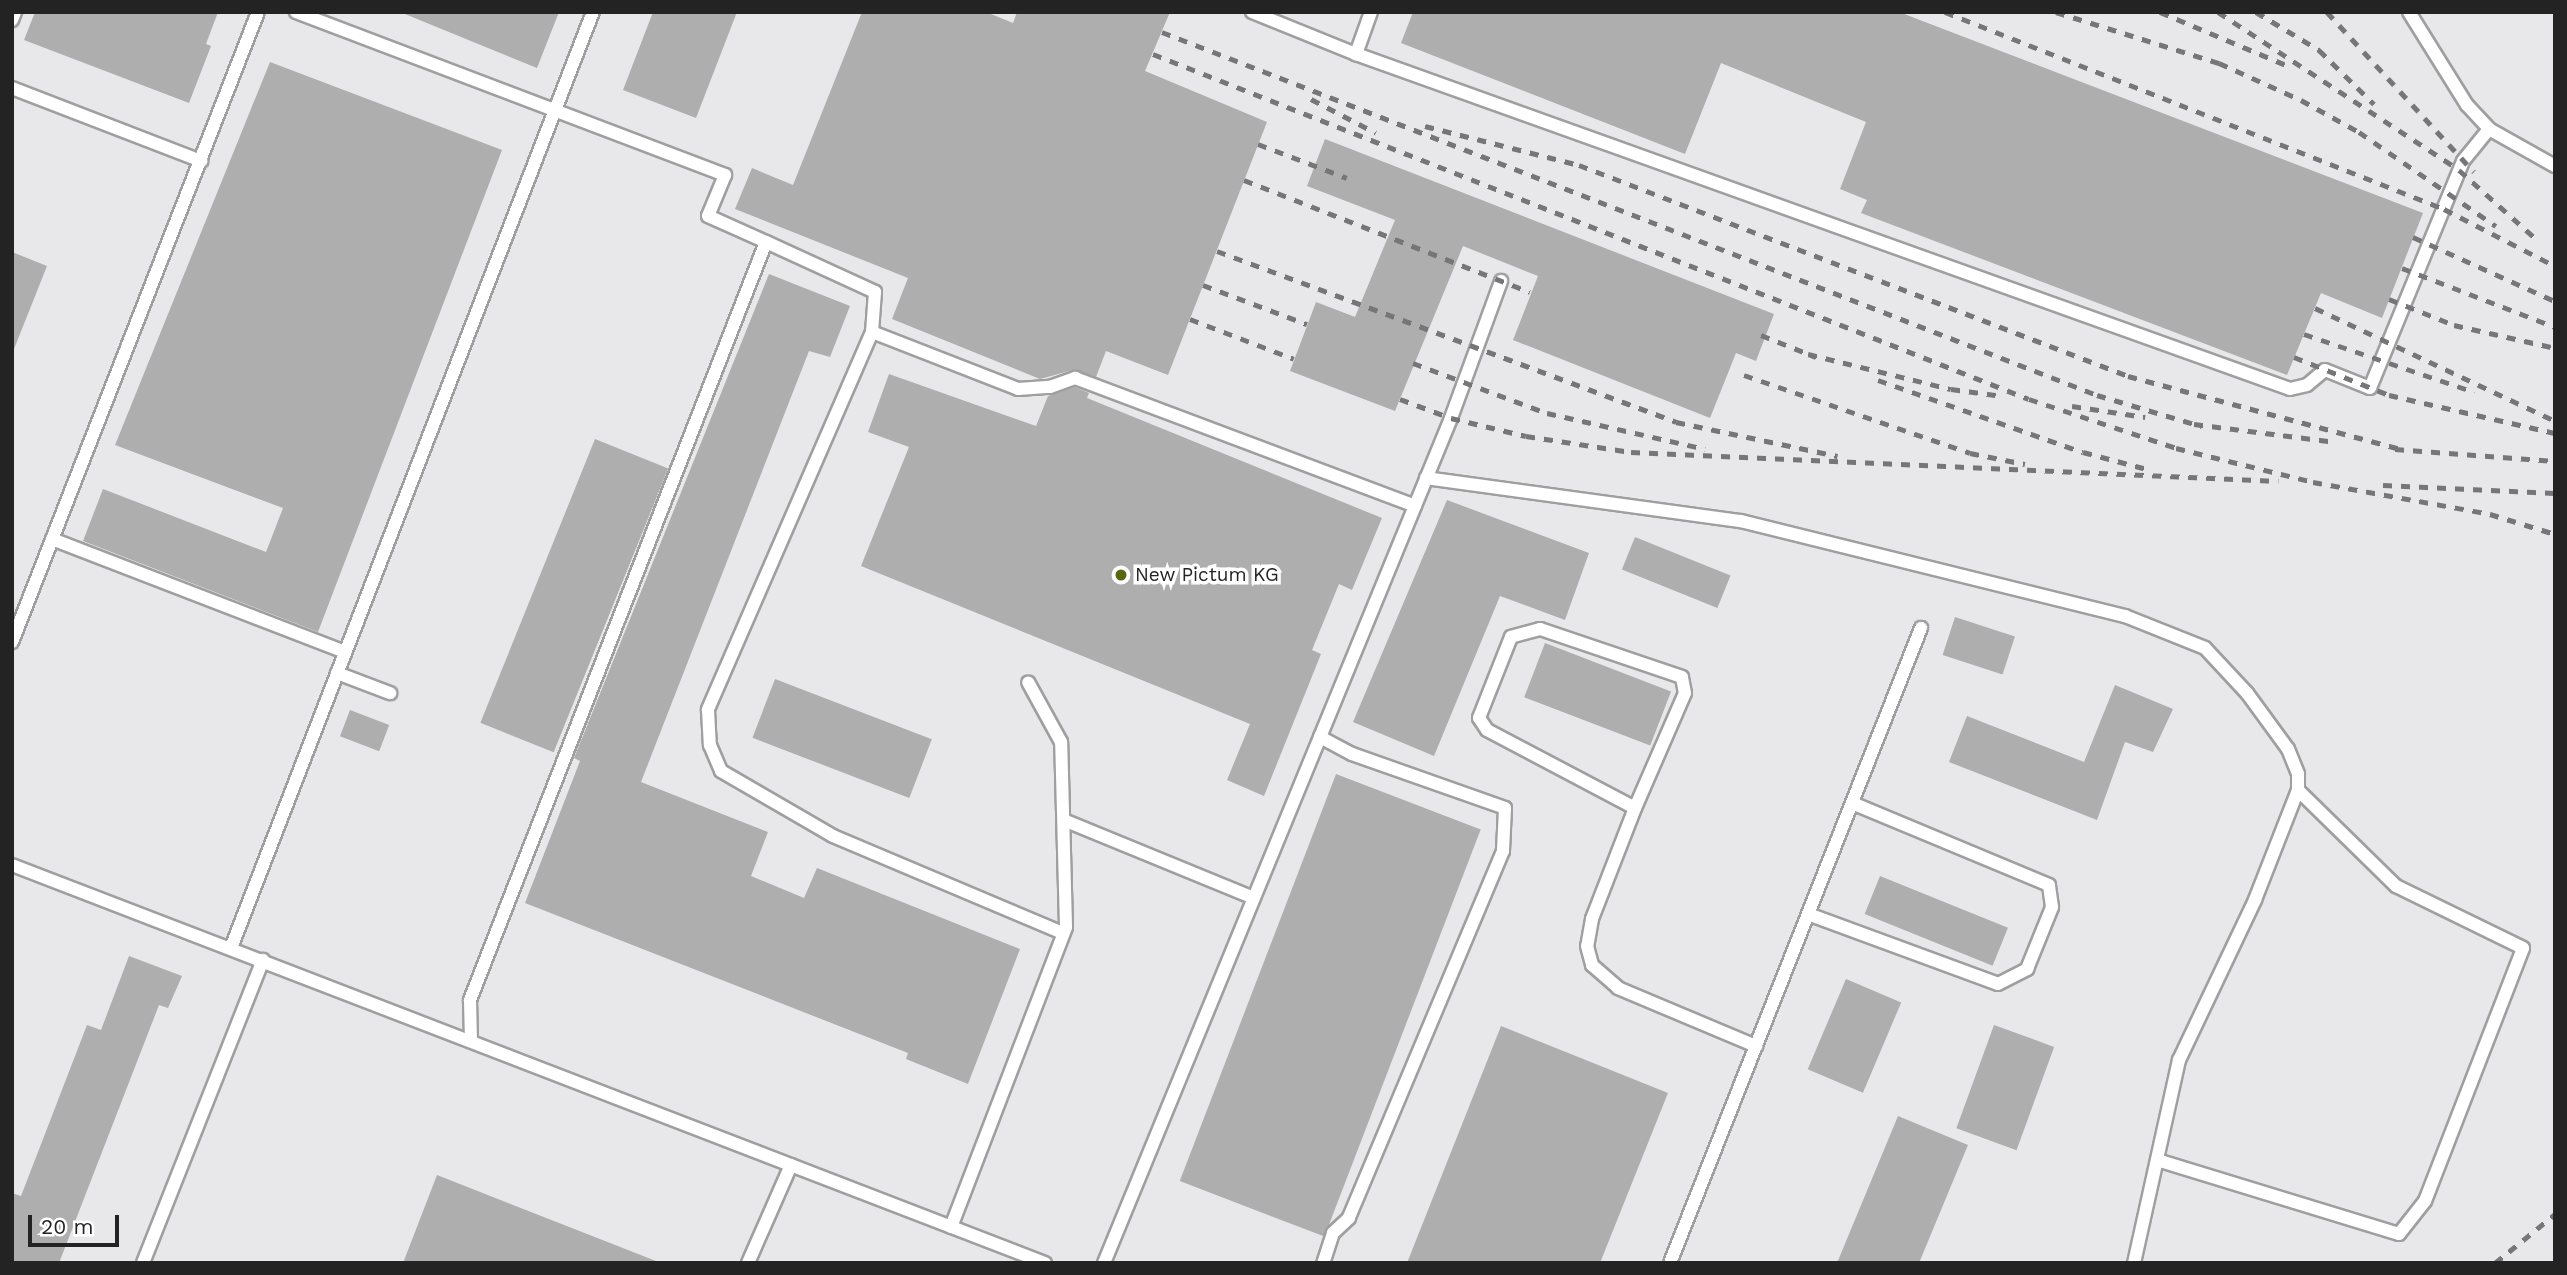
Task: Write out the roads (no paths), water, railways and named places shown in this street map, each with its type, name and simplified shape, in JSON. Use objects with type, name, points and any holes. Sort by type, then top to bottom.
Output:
[{"type":"lane","points":[[12,20],[15,12]]},
{"type":"lane","points":[[12,642],[258,12]]},
{"type":"lane","points":[[296,12],[725,175],[708,216],[875,292],[872,332],[708,710],[710,745],[721,771],[833,836],[1063,933]]},
{"type":"lane","points":[[232,948],[593,12]]},
{"type":"lane","points":[[1252,12],[1356,54],[2290,389],[2307,386],[2325,370],[2370,388],[2463,161],[2489,130]]},
{"type":"lane","points":[[1356,54],[1371,12]]},
{"type":"lane","points":[[2409,12],[2467,105],[2489,130],[2555,166]]},
{"type":"lane","points":[[12,88],[201,161]]},
{"type":"lane","points":[[471,1041],[470,1000],[766,242]]},
{"type":"lane","points":[[1104,1263],[1415,506],[1501,281]]},
{"type":"lane","points":[[872,332],[1018,389],[1050,387],[1076,378],[1415,506]]},
{"type":"lane","points":[[1426,478],[1741,521],[2125,616],[2205,648],[2247,693],[2288,749],[2298,790],[2396,886],[2523,948],[2425,1200],[2399,1234],[2157,1160]]},
{"type":"lane","points":[[52,539],[345,652]]},
{"type":"lane","points":[[1670,1263],[1921,628]]},
{"type":"lane","points":[[1635,808],[1487,730],[1479,718],[1511,637],[1540,629],[1682,677],[1685,694],[1635,808],[1592,919],[1587,946],[1592,964],[1618,988],[1756,1046]]},
{"type":"lane","points":[[337,673],[390,694]]},
{"type":"lane","points":[[951,1227],[1063,933],[1066,821],[1061,741],[1028,682]]},
{"type":"lane","points":[[1320,737],[1352,754],[1505,808],[1503,851],[1349,1218],[1333,1233],[1322,1263]]},
{"type":"lane","points":[[2134,1263],[2179,1060],[2255,900],[2298,790]]},
{"type":"lane","points":[[1808,914],[1998,984],[2027,969],[2047,920],[2052,907],[2049,885],[1852,803]]},
{"type":"lane","points":[[1066,821],[1254,898]]},
{"type":"lane","points":[[12,865],[1045,1263]]},
{"type":"lane","points":[[143,1263],[263,960]]},
{"type":"lane","points":[[748,1263],[791,1165]]},
{"type":"railway","points":[[1945,12],[2444,209],[2555,266]]},
{"type":"railway","points":[[2056,12],[2219,63],[2301,100],[2359,132],[2496,226]]},
{"type":"railway","points":[[2160,12],[2286,65]]},
{"type":"railway","points":[[2218,12],[2459,170],[2534,237]]},
{"type":"railway","points":[[2256,12],[2319,50],[2374,104]]},
{"type":"railway","points":[[2327,12],[2474,172]]},
{"type":"railway","points":[[1162,32],[2097,395],[2201,426]]},
{"type":"railway","points":[[1153,54],[2029,399],[2176,448],[2313,482],[2490,514],[2555,534]]},
{"type":"railway","points":[[1311,99],[1376,133]]},
{"type":"railway","points":[[1425,126],[1579,165],[2128,376],[2404,450]]},
{"type":"railway","points":[[1258,144],[1347,178]]},
{"type":"railway","points":[[1244,180],[1530,292]]},
{"type":"railway","points":[[2413,237],[2555,301]]},
{"type":"railway","points":[[1217,251],[1676,422],[1837,456]]},
{"type":"railway","points":[[2402,268],[2555,327]]},
{"type":"railway","points":[[1203,285],[1307,324]]},
{"type":"railway","points":[[2389,299],[2454,325],[2555,348]]},
{"type":"railway","points":[[2315,308],[2555,421]]},
{"type":"railway","points":[[1190,319],[1294,359]]},
{"type":"railway","points":[[2304,334],[2474,392]]},
{"type":"railway","points":[[1761,335],[1816,357]]},
{"type":"railway","points":[[1808,354],[1951,389],[2003,396]]},
{"type":"railway","points":[[2294,357],[2389,395],[2555,433]]},
{"type":"railway","points":[[1413,363],[1547,413],[1705,449]]},
{"type":"railway","points":[[1744,375],[1970,453],[2025,464]]},
{"type":"railway","points":[[1878,380],[2083,452],[2147,469]]},
{"type":"railway","points":[[1400,399],[1451,418],[1526,436],[1631,452],[2278,481]]},
{"type":"railway","points":[[2072,406],[2145,417]]},
{"type":"railway","points":[[2194,424],[2336,442]]},
{"type":"railway","points":[[2395,449],[2555,461]]},
{"type":"railway","points":[[2383,485],[2555,493]]},
{"type":"railway","points":[[2495,1263],[2555,1214]]},
{"type":"place","name":"New Pictum KG","points":[[1121,575]]}]
